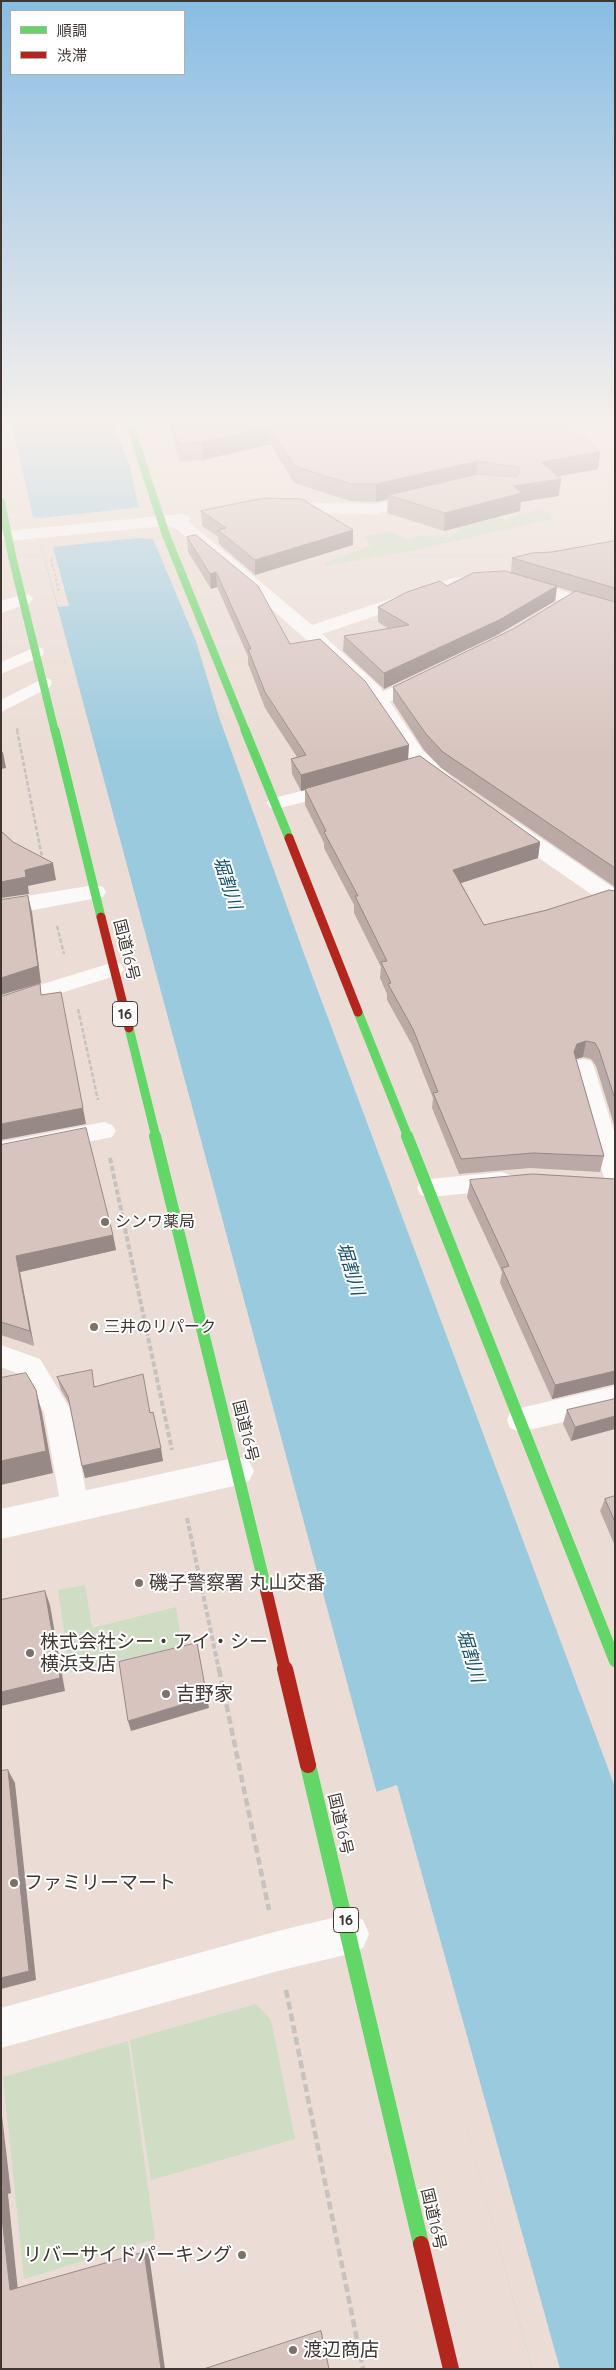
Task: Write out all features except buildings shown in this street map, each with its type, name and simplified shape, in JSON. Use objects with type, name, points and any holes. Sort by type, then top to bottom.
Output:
[{"type":"main road","name":"国道16号","points":[[7,533],[238,1471],[451,2369]]},
{"type":"main road","points":[[162,533],[222,669],[612,1647]]},
{"type":"street","points":[[8,536],[42,533]]},
{"type":"street","points":[[191,533],[309,632],[373,691],[416,755],[415,766],[433,773],[465,796]]},
{"type":"street","points":[[309,632],[408,597],[459,582],[505,579],[615,612]]},
{"type":"street","points":[[1,608],[24,600]]},
{"type":"street","points":[[489,813],[615,900]]},
{"type":"street","points":[[1,908],[95,892]]},
{"type":"street","points":[[1,1524],[238,1471]]},
{"type":"street","points":[[1,2028],[278,1951],[349,1934]]},
{"type":"lane","points":[[554,609],[571,599]]},
{"type":"lane","points":[[1,669],[36,652]]},
{"type":"lane","points":[[379,700],[442,670]]},
{"type":"lane","points":[[6,704],[44,683]]},
{"type":"lane","points":[[276,803],[352,784]]},
{"type":"lane","points":[[1,1005],[71,981],[114,969]]},
{"type":"lane","points":[[583,1066],[608,1181]]},
{"type":"lane","points":[[1,1151],[104,1130]]},
{"type":"lane","points":[[429,1188],[521,1180]]},
{"type":"lane","points":[[1,1356],[31,1367],[57,1409],[75,1507]]},
{"type":"lane","points":[[520,1420],[615,1398]]},
{"type":"path","points":[[50,557],[59,592]]},
{"type":"path","points":[[6,704],[44,864]]},
{"type":"path","points":[[56,920],[89,1054],[173,1454]]},
{"type":"green space","points":[[394,533],[407,540],[419,536],[450,537],[456,533],[492,533],[411,551],[327,566],[324,563],[370,546],[364,536]]},
{"type":"green space","points":[[85,1585],[92,1628],[176,1607],[182,1646],[70,1672],[58,1590]]},
{"type":"green space","points":[[256,2004],[271,2020],[295,2139],[151,2180],[130,2040]]},
{"type":"green space","points":[[128,2041],[155,2239],[24,2279],[3,2077]]},
{"type":"water","name":"堀割川","points":[[37,533],[150,533],[196,641],[219,717],[303,951],[615,1787],[615,2369],[532,2369]]},
{"type":"pier","points":[[37,533],[152,533],[155,539],[137,538],[53,547],[69,606],[58,607]]},
{"type":"pier","points":[[397,1785],[560,2369],[532,2369],[376,1792]]},
{"type":"traffic: fast","points":[[7,533],[101,917]]},
{"type":"traffic: fast","points":[[165,533],[289,838]]},
{"type":"traffic: fast","points":[[358,1012],[615,1661]]},
{"type":"traffic: fast","points":[[129,1028],[266,1590]]},
{"type":"traffic: fast","points":[[308,1765],[421,2244]]},
{"type":"traffic: jam","points":[[289,838],[358,1012]]},
{"type":"traffic: jam","points":[[101,917],[129,1028]]},
{"type":"traffic: jam","points":[[266,1590],[308,1765]]},
{"type":"traffic: jam","points":[[421,2244],[451,2369]]},
{"type":"place","name":"シンワ薬局","points":[[105,1222]]},
{"type":"place","name":"三井のリパーク","points":[[94,1327]]},
{"type":"place","name":"磯子警察署 丸山交番","points":[[139,1583]]},
{"type":"place","name":"株式会社シー・アイ・シー 横浜支店","points":[[30,1653]]},
{"type":"place","name":"吉野家","points":[[166,1694]]},
{"type":"place","name":"ファミリーマート","points":[[14,1883]]},
{"type":"place","name":"リバーサイドパーキング","points":[[242,2255]]},
{"type":"place","name":"渡辺商店","points":[[293,2350]]}]
